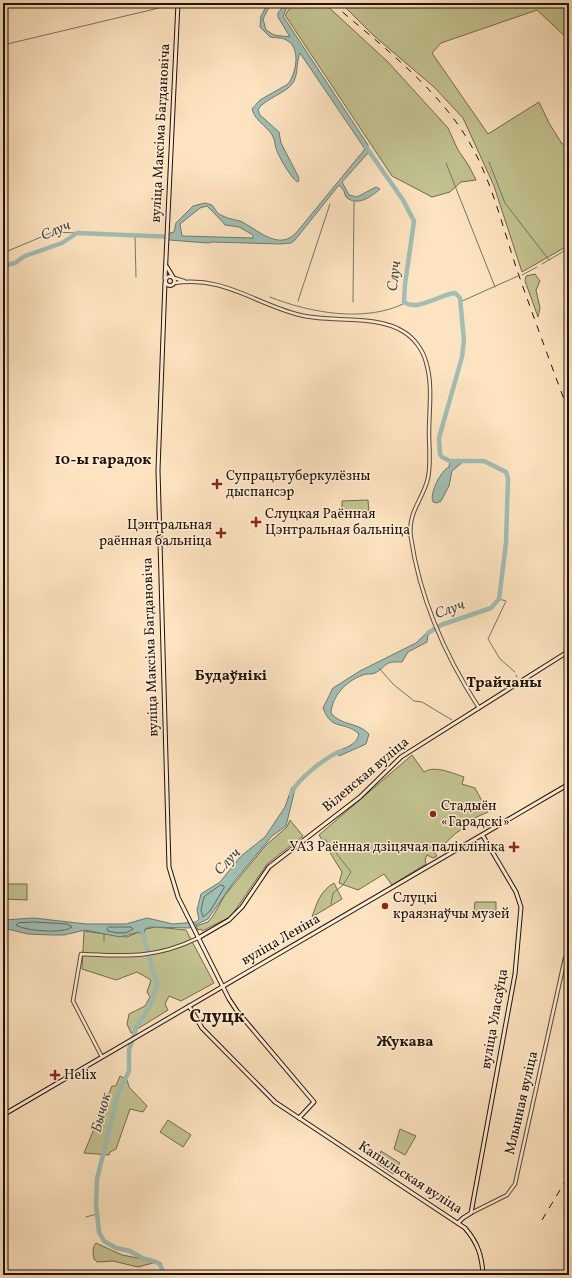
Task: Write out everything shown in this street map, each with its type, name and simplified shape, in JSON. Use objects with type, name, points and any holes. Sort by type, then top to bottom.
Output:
[{"type":"main road","name":"вуліца Максіма Багдановіча","points":[[178,3],[158,470],[169,867],[175,889],[222,986]]},
{"type":"main road","points":[[166,264],[173,278],[172,284],[165,280],[169,276],[173,278]]},
{"type":"main road","name":"вуліца Максіма Багдановіча","points":[[165,296],[172,284]]},
{"type":"main road","name":"Віленская вуліца","points":[[198,938],[229,920],[242,907],[269,867],[360,797],[401,757],[569,651]]},
{"type":"main road","name":"вуліца Леніна","points":[[3,1115],[122,1044],[483,836],[569,784]]},
{"type":"main road","name":"вуліца Уласаўца","points":[[471,1213],[515,974],[521,907],[516,892],[483,836]]},
{"type":"main road","points":[[222,986],[237,1011],[314,1102],[300,1118]]},
{"type":"main road","name":"Капыльская вуліца","points":[[189,1006],[206,1032],[270,1097],[465,1228],[476,1242],[482,1259],[483,1275]]},
{"type":"main road","name":"Млынная вуліца","points":[[458,1223],[471,1213]]},
{"type":"street","points":[[173,278],[184,282]]},
{"type":"street","points":[[172,284],[184,282],[204,283],[232,289],[300,315],[386,324],[402,330],[416,343],[424,356],[428,372],[429,465],[426,486],[413,514],[410,531],[418,572],[431,617],[464,685],[479,708]]},
{"type":"street","points":[[102,1057],[73,1001],[80,954],[126,957],[154,954],[198,938]]},
{"type":"street","name":"Млынная вуліца","points":[[471,1213],[507,1195],[515,1184],[565,958],[569,959]]},
{"type":"green space","points":[[299,3],[324,3],[388,62],[448,128],[458,150],[469,166],[476,180],[461,182],[450,192],[432,197],[392,176],[285,15],[290,8]]},
{"type":"green space","points":[[341,3],[569,3],[569,40],[537,10],[441,43],[432,53],[488,134],[539,102],[549,123],[562,144],[569,144],[569,245],[522,272],[494,186],[463,118],[434,87],[373,35]]},
{"type":"green space","points":[[535,274],[540,281],[536,290],[540,308],[538,317],[525,281],[526,276]]},
{"type":"green space","points":[[368,500],[369,511],[342,512],[342,501]]},
{"type":"green space","points":[[412,755],[424,772],[438,769],[464,777],[462,784],[475,788],[488,812],[470,820],[472,823],[456,833],[441,847],[433,850],[437,856],[433,858],[427,855],[425,860],[426,864],[392,885],[384,874],[358,890],[339,883],[342,872],[319,835]]},
{"type":"green space","points":[[290,820],[303,836],[267,864],[234,912],[228,918],[202,931],[201,929],[198,930],[196,926],[208,922],[225,895],[266,845],[287,827]]},
{"type":"green space","points":[[334,883],[342,899],[312,917],[317,902],[322,894]]},
{"type":"green space","points":[[3,884],[27,884],[27,900],[3,899]]},
{"type":"green space","points":[[475,902],[496,902],[496,912],[474,911]]},
{"type":"green space","points":[[156,927],[186,930],[214,983],[181,1001],[169,996],[165,1004],[168,1010],[131,1033],[127,1024],[129,1014],[145,1006],[150,997],[147,992],[151,980],[137,972],[116,980],[82,969],[84,931],[127,937],[146,929]]},
{"type":"green space","points":[[120,1076],[127,1080],[129,1087],[147,1106],[143,1112],[130,1109],[116,1149],[110,1152],[109,1155],[84,1153],[112,1086],[116,1086]]},
{"type":"green space","points":[[168,1120],[191,1135],[183,1147],[160,1132]]},
{"type":"green space","points":[[400,1129],[416,1136],[405,1155],[394,1149]]},
{"type":"green space","points":[[381,1151],[400,1163],[393,1174],[377,1163]]},
{"type":"green space","points":[[96,1243],[122,1255],[148,1260],[153,1263],[138,1267],[113,1261],[97,1262],[94,1259],[93,1253]]},
{"type":"water","points":[[268,3],[271,3],[263,19],[266,30],[274,35],[290,37],[278,17],[278,13],[286,3],[294,3],[286,9],[283,16],[368,145],[368,153],[342,182],[349,195],[357,197],[376,187],[380,189],[364,200],[355,201],[346,197],[344,191],[339,185],[291,243],[208,243],[169,240],[170,233],[174,232],[176,223],[193,206],[205,203],[212,205],[219,214],[227,218],[240,221],[267,237],[282,240],[289,238],[296,233],[365,149],[300,53],[296,76],[292,84],[263,104],[258,110],[260,115],[279,132],[281,143],[299,178],[298,182],[282,162],[277,152],[272,135],[256,117],[252,109],[260,100],[288,84],[291,80],[296,62],[295,50],[288,41],[270,37],[260,27],[261,16]],"holes":[[[207,206],[225,225],[239,227],[253,235],[253,238],[182,236],[180,224],[200,208]]]},
{"type":"water","points":[[450,461],[464,461],[452,471],[449,486],[441,501],[437,503],[433,502],[432,498],[436,483],[439,477],[449,467]]},
{"type":"water","points":[[431,629],[433,631],[428,635],[427,642],[408,652],[402,662],[392,662],[386,664],[375,673],[364,674],[351,681],[337,695],[331,713],[340,720],[360,727],[369,734],[366,744],[339,756],[335,752],[356,741],[359,734],[348,727],[334,723],[330,720],[323,708],[333,688],[360,671],[416,643]]},
{"type":"water","name":"Случ","points":[[292,787],[295,789],[286,826],[272,836],[261,849],[233,883],[208,919],[189,928],[149,927],[145,929],[144,934],[139,932],[120,937],[85,930],[64,935],[52,935],[28,934],[3,928],[3,920],[34,918],[86,924],[126,924],[147,918],[173,924],[196,922],[199,919],[197,910],[201,894],[220,882],[241,856],[265,837],[285,807]]},
{"type":"waterway","points":[[3,45],[159,8]]},
{"type":"waterway","name":"Случ","points":[[366,147],[403,200],[414,221],[405,284],[404,302],[409,305],[422,304],[455,293],[460,298],[464,340],[462,357],[439,438],[440,454],[442,457],[450,461],[484,461],[506,472],[508,478],[506,543],[499,599],[491,608],[441,625],[428,633]]},
{"type":"waterway","points":[[489,162],[505,203],[549,260]]},
{"type":"waterway","points":[[446,163],[495,287]]},
{"type":"waterway","points":[[353,302],[354,202]]},
{"type":"waterway","points":[[298,301],[330,204]]},
{"type":"waterway","points":[[3,253],[53,232],[77,233]]},
{"type":"waterway","name":"Случ","points":[[3,266],[15,263],[25,256],[62,243],[77,233],[175,237]]},
{"type":"waterway","points":[[135,236],[136,277]]},
{"type":"waterway","points":[[542,264],[569,248]]},
{"type":"waterway","points":[[522,275],[537,267]]},
{"type":"waterway","points":[[460,302],[518,276]]},
{"type":"waterway","points":[[270,297],[302,308],[338,314],[373,313],[390,309],[405,303]]},
{"type":"waterway","points":[[499,599],[506,601],[488,639],[500,659],[515,672]]},
{"type":"waterway","points":[[379,668],[393,684],[414,701],[422,702],[452,720]]},
{"type":"waterway","name":"Случ","points":[[291,794],[294,788],[306,775],[328,758],[341,751]]},
{"type":"waterway","points":[[325,839],[351,872],[343,885],[333,893],[331,904]]},
{"type":"waterway","name":"Бычок","points":[[141,928],[157,984],[150,1006],[137,1026],[129,1050],[129,1071],[118,1094],[97,1179],[96,1204],[99,1232],[104,1241],[116,1248],[130,1251],[142,1258],[160,1264],[164,1275]]},
{"type":"waterway","points":[[104,934],[104,941]]},
{"type":"waterway","points":[[86,1217],[97,1214]]},
{"type":"railway","points":[[332,3],[420,80],[436,97],[463,132],[481,164],[488,181],[535,322],[569,413]]},
{"type":"railway","points":[[542,1220],[569,1175]]},
{"type":"place","name":"Супрацьтуберкулёзны дыспансэр","points":[[217,484]]},
{"type":"place","name":"Слуцкая Раённая Цэнтральная бальніца","points":[[256,522]]},
{"type":"place","name":"Цэнтральная раённая бальніца","points":[[221,533]]},
{"type":"place","name":"Стадыён «Гарадскі»","points":[[433,814]]},
{"type":"place","name":"УАЗ Раённая дзіцячая паліклініка","points":[[514,847]]},
{"type":"place","name":"Слуцкі краязнаўчы музей","points":[[385,906]]},
{"type":"place","name":"Helix","points":[[55,1075]]},
{"type":"district","name":"10-ы гарадок","points":[[103,460]]},
{"type":"district","name":"Будаўнікі","points":[[231,676]]},
{"type":"district","name":"Трайчаны","points":[[504,683]]},
{"type":"district","name":"Слуцк","points":[[217,1017]]},
{"type":"district","name":"Жукава","points":[[405,1042]]}]
